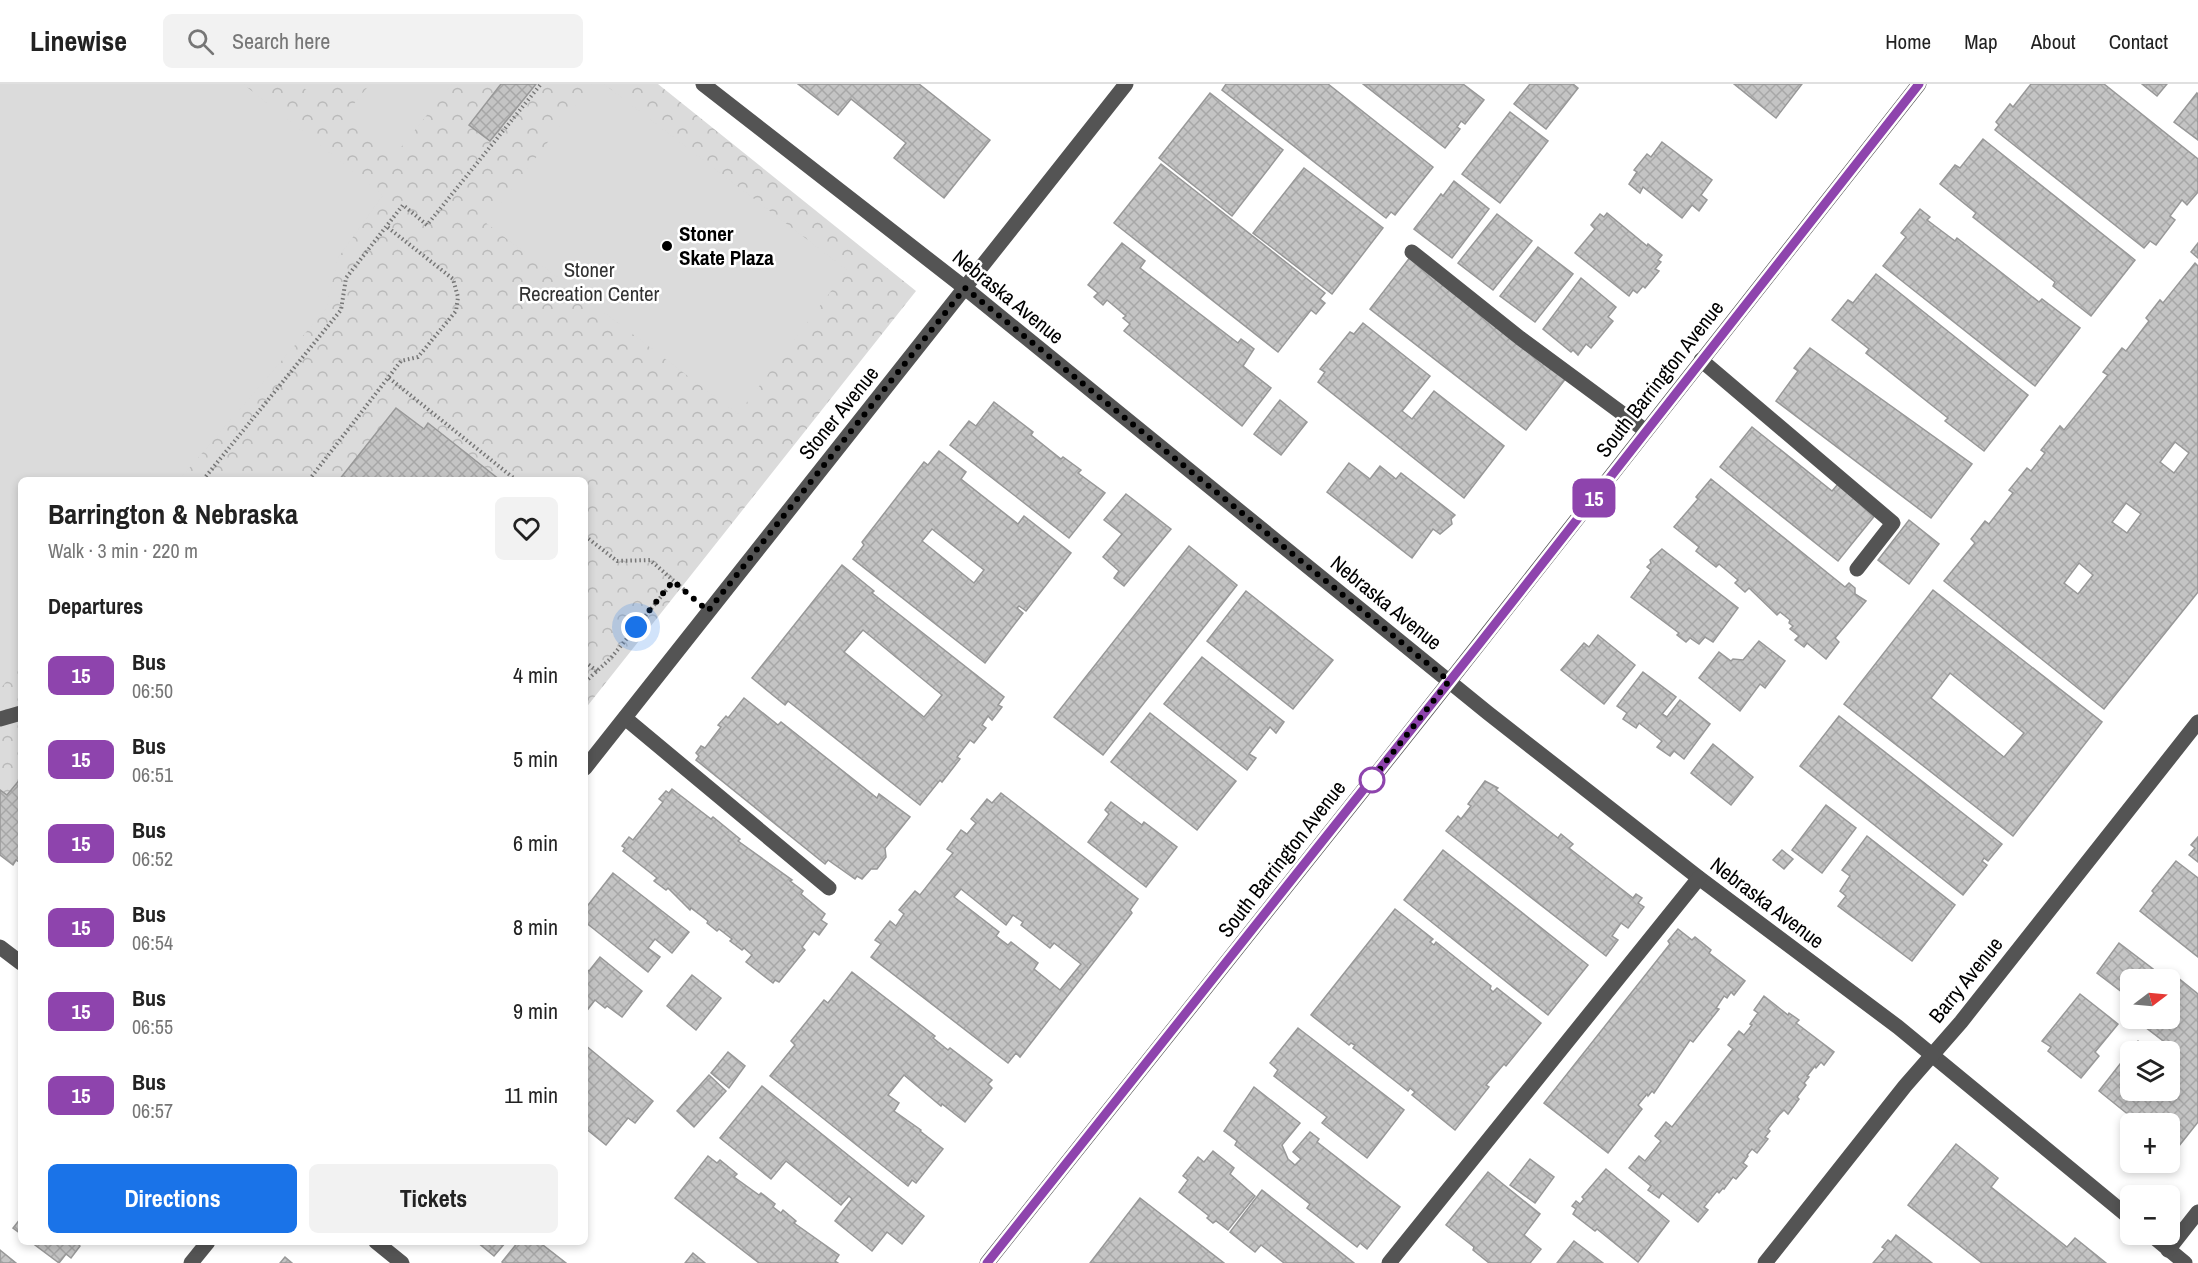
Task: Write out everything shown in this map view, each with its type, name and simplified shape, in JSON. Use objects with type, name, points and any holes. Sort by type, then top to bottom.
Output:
[{"type":"street","name":"Nebraska Avenue","points":[[703,84],[965,288],[1449,681],[1699,878],[1932,1055],[2120,1210]]},
{"type":"street","name":"Stoner Avenue","points":[[588,764],[1126,84]]},
{"type":"street","name":"South Barrington Avenue","points":[[987,1263],[1919,84]]},
{"type":"street","points":[[1412,252],[1520,338],[1646,431]]},
{"type":"street","points":[[1701,360],[1893,523],[1857,569]]},
{"type":"street","points":[[0,719],[18,714]]},
{"type":"street","points":[[624,718],[830,888]]},
{"type":"street","name":"Barry Avenue","points":[[1765,1263],[1905,1086],[1961,1022],[2198,722]]},
{"type":"street","points":[[1389,1263],[1699,878]]},
{"type":"street","points":[[0,947],[18,961]]},
{"type":"street","points":[[2161,1245],[2173,1257],[2198,1212]]},
{"type":"street","points":[[191,1263],[206,1245]]},
{"type":"street","points":[[380,1245],[402,1263]]},
{"type":"path","points":[[205,477],[341,310],[346,278],[403,205],[427,225],[542,84]]},
{"type":"path","points":[[311,477],[401,362],[418,357],[456,311],[459,297],[453,279],[386,226]]},
{"type":"path","points":[[389,378],[512,477]]},
{"type":"path","points":[[588,538],[617,561],[650,560],[708,611]]},
{"type":"path","points":[[588,679],[611,658],[673,581]]},
{"type":"path","points":[[588,664],[597,671]]},
{"type":"green space","name":"Stoner Recreation Center","points":[[0,84],[658,84],[916,291],[588,705],[588,477],[18,477],[18,862],[0,847]]},
{"type":"green space","points":[[0,84],[243,84],[383,195],[338,258],[326,309],[182,477],[18,477],[18,668],[0,689]]},
{"type":"green space","points":[[299,84],[332,84],[319,100]]},
{"type":"green space","points":[[370,84],[452,84],[394,156],[344,116]]},
{"type":"green space","name":"Stoner Skate Plaza","points":[[592,84],[604,84],[847,270],[738,414],[486,223]]},
{"type":"building","points":[[501,84],[536,84],[490,141],[469,125]]},
{"type":"building","points":[[798,84],[919,84],[990,140],[944,198],[894,158],[906,143],[851,99],[838,115]]},
{"type":"building","points":[[1226,84],[1328,84],[1433,167],[1395,215],[1391,212],[1386,218],[1222,90]]},
{"type":"building","points":[[1363,84],[1463,84],[1484,100],[1465,124],[1461,121],[1457,127],[1460,129],[1445,148]]},
{"type":"building","points":[[1530,84],[1573,84],[1578,88],[1546,129],[1514,104]]},
{"type":"building","points":[[1734,84],[1802,84],[1776,118]]},
{"type":"building","points":[[2031,84],[2104,84],[2198,159],[2198,192],[2187,205],[2182,200],[2170,216],[2175,220],[2156,245],[2150,241],[2144,248],[1995,130],[1999,125],[1996,122],[2010,104],[2013,107]]},
{"type":"building","points":[[2142,84],[2167,84],[2157,96]]},
{"type":"building","points":[[1210,93],[1283,150],[1232,216],[1159,158]]},
{"type":"building","points":[[2198,94],[2198,140],[2174,122]]},
{"type":"building","points":[[1510,112],[1548,141],[1500,203],[1462,174]]},
{"type":"building","points":[[1983,139],[2135,260],[2091,316],[2053,286],[2055,282],[1973,217],[1976,213],[1940,184],[1955,165],[1960,168]]},
{"type":"building","points":[[1662,142],[1712,180],[1701,195],[1707,200],[1699,211],[1692,205],[1682,218],[1643,187],[1640,193],[1629,184],[1637,172],[1634,170],[1647,154],[1651,157]]},
{"type":"building","points":[[1161,164],[1325,293],[1320,299],[1325,303],[1316,314],[1311,310],[1278,352],[1114,223]]},
{"type":"building","points":[[1304,168],[1383,228],[1332,294],[1253,233]]},
{"type":"building","points":[[1454,181],[1489,209],[1452,258],[1414,229]]},
{"type":"building","points":[[1920,209],[1930,217],[1927,220],[1955,241],[1957,238],[2039,302],[2042,299],[2080,328],[2035,386],[1883,266],[1906,237],[1901,233]]},
{"type":"building","points":[[1607,213],[1647,246],[1648,244],[1662,255],[1658,260],[1661,262],[1655,269],[1659,271],[1645,288],[1643,286],[1637,293],[1633,290],[1629,296],[1575,253],[1595,229],[1591,225],[1600,214],[1604,217]]},
{"type":"building","points":[[1497,214],[1532,241],[1493,290],[1458,263]]},
{"type":"building","points":[[1122,243],[1145,261],[1140,268],[1238,343],[1241,339],[1254,349],[1243,366],[1271,388],[1242,426],[1124,331],[1130,324],[1123,318],[1126,316],[1107,300],[1103,305],[1094,297],[1098,293],[1088,285]]},
{"type":"building","points":[[2198,243],[2198,258],[2191,252]]},
{"type":"building","points":[[1538,247],[1573,274],[1535,322],[1500,296]]},
{"type":"building","points":[[1411,256],[1567,377],[1526,430],[1370,309]]},
{"type":"building","points":[[2195,263],[2198,266],[2198,592],[2104,709],[1944,581],[1975,543],[1971,539],[1985,521],[1989,524],[2013,493],[2009,490],[2027,468],[2031,471],[2045,453],[2041,450],[2060,426],[2064,430],[2108,375],[2103,372],[2122,348],[2126,351],[2149,321],[2146,318],[2160,300],[2163,303]],"holes":[[[2175,442],[2189,453],[2174,473],[2160,462]],[[2126,503],[2141,514],[2127,533],[2112,522]],[[2079,563],[2093,575],[2078,594],[2064,583]]]},
{"type":"building","points":[[1876,274],[2028,395],[1984,451],[1945,421],[1948,418],[1866,353],[1869,349],[1832,320],[1848,300],[1853,303]]},
{"type":"building","points":[[1581,278],[1616,307],[1608,317],[1613,321],[1591,348],[1586,344],[1578,355],[1543,329]]},
{"type":"building","points":[[1363,323],[1430,376],[1402,411],[1412,419],[1434,391],[1504,446],[1464,498],[1318,382],[1325,372],[1320,369],[1350,332],[1354,334]]},
{"type":"building","points":[[1810,348],[1972,464],[1931,518],[1776,401],[1798,371],[1794,368]]},
{"type":"building","points":[[1280,400],[1307,422],[1281,455],[1254,434]]},
{"type":"building","points":[[994,402],[1033,432],[1031,435],[1061,459],[1063,457],[1081,470],[1078,473],[1105,493],[1069,538],[950,445],[969,421],[976,426]]},
{"type":"building","points":[[396,408],[424,429],[428,423],[496,477],[341,477]]},
{"type":"building","points":[[1752,427],[1832,491],[1838,484],[1876,514],[1838,561],[1720,467]]},
{"type":"building","points":[[939,451],[966,472],[961,479],[1018,524],[1024,516],[1071,553],[1026,611],[1019,606],[1017,608],[1023,613],[985,663],[853,559],[864,545],[862,542],[924,462],[928,465]],"holes":[[[932,529],[984,570],[974,583],[922,541]]]},
{"type":"building","points":[[1349,463],[1370,479],[1380,466],[1396,479],[1401,473],[1455,515],[1451,519],[1452,524],[1440,534],[1433,529],[1412,558],[1327,492]]},
{"type":"building","points":[[1711,479],[1845,587],[1849,583],[1855,588],[1855,594],[1866,601],[1835,638],[1839,642],[1826,659],[1807,643],[1804,647],[1795,640],[1799,636],[1790,629],[1793,626],[1789,623],[1790,620],[1780,612],[1777,615],[1749,588],[1745,592],[1735,583],[1738,580],[1719,564],[1716,567],[1696,551],[1699,547],[1674,527],[1698,499],[1696,497]]},
{"type":"building","points":[[1126,494],[1171,529],[1124,586],[1114,578],[1119,571],[1103,557],[1122,534],[1104,520]]},
{"type":"building","points":[[1909,520],[1939,544],[1909,584],[1878,560]]},
{"type":"building","points":[[1189,546],[1237,585],[1103,755],[1054,717]]},
{"type":"building","points":[[1662,549],[1738,608],[1713,642],[1705,637],[1699,644],[1690,638],[1686,642],[1677,635],[1679,633],[1631,597],[1651,570],[1647,567],[1651,563],[1650,560]]},
{"type":"building","points":[[842,565],[874,591],[872,593],[1004,697],[998,705],[1002,707],[992,720],[988,716],[982,725],[986,728],[974,743],[970,740],[957,757],[960,759],[920,805],[788,701],[785,705],[752,678]],"holes":[[[863,630],[942,695],[924,717],[844,652]]]},
{"type":"building","points":[[1933,590],[2102,722],[2013,836],[1844,704]],"holes":[[[1950,673],[2024,733],[2004,757],[1931,698]]]},
{"type":"building","points":[[1246,591],[1333,660],[1293,709],[1207,641]]},
{"type":"building","points":[[1598,635],[1635,665],[1604,704],[1561,670],[1584,643],[1589,647]]},
{"type":"building","points":[[1759,641],[1785,661],[1765,688],[1760,684],[1740,711],[1699,678],[1719,652],[1731,661],[1733,659],[1743,660]]},
{"type":"building","points":[[1202,657],[1284,722],[1276,733],[1270,727],[1249,754],[1256,758],[1247,770],[1164,704]]},
{"type":"building","points":[[1643,672],[1676,697],[1662,714],[1667,717],[1680,700],[1710,724],[1684,759],[1674,751],[1670,756],[1657,747],[1662,741],[1639,723],[1636,728],[1623,719],[1627,713],[1617,706]]},
{"type":"building","points":[[744,698],[778,725],[781,722],[877,798],[879,794],[910,817],[885,848],[886,857],[877,869],[871,869],[862,879],[857,876],[855,879],[828,860],[825,864],[696,760],[699,756],[696,753],[701,746],[705,748],[721,727],[718,725],[726,716],[728,718]]},
{"type":"building","points":[[1150,713],[1236,781],[1197,830],[1111,762]]},
{"type":"building","points":[[1839,716],[2002,844],[1988,861],[1984,858],[1982,861],[1987,865],[1963,895],[1800,766]]},
{"type":"building","points":[[1713,744],[1753,777],[1731,805],[1691,773]]},
{"type":"building","points":[[1485,781],[1498,788],[1496,790],[1558,838],[1561,834],[1573,844],[1569,848],[1633,898],[1636,894],[1642,898],[1638,903],[1644,907],[1628,928],[1621,923],[1612,936],[1618,940],[1606,956],[1446,831],[1458,816],[1461,819],[1471,806],[1468,804]]},
{"type":"building","points":[[18,782],[18,861],[16,860],[13,865],[0,855],[0,790],[7,795]]},
{"type":"building","points":[[672,789],[711,819],[713,817],[740,839],[738,841],[792,880],[790,881],[803,891],[801,894],[825,914],[821,920],[827,924],[819,935],[814,931],[802,947],[805,950],[779,982],[775,980],[773,983],[746,962],[752,955],[730,941],[732,939],[719,929],[717,931],[691,908],[690,910],[668,888],[666,890],[654,881],[657,878],[623,851],[625,848],[622,846],[629,837],[633,840],[663,802],[659,799],[666,791],[669,793]]},
{"type":"building","points":[[1001,793],[1138,899],[1130,910],[1132,913],[1020,1057],[1016,1053],[1008,1063],[871,957],[881,944],[875,940],[890,921],[896,926],[904,914],[899,910],[915,891],[920,895],[953,853],[947,849],[961,830],[967,834],[976,823],[971,819],[987,799],[992,803]],"holes":[[[961,889],[1006,925],[1013,915],[1023,922],[1021,925],[1050,948],[1054,943],[1081,964],[1060,990],[1034,969],[1038,963],[1011,942],[1008,945],[996,936],[999,932],[954,897]]]},
{"type":"building","points":[[1111,802],[1142,825],[1144,822],[1177,847],[1146,887],[1088,842],[1109,814],[1105,810]]},
{"type":"building","points":[[1826,805],[1856,828],[1822,873],[1792,850]]},
{"type":"building","points":[[1867,836],[1955,905],[1912,961],[1838,906],[1846,896],[1840,891],[1850,876],[1842,870]]},
{"type":"building","points":[[2198,837],[2198,862],[2189,855],[2195,848],[2191,845]]},
{"type":"building","points":[[1443,850],[1588,965],[1548,1015],[1404,900]]},
{"type":"building","points":[[1782,850],[1793,859],[1784,869],[1773,860]]},
{"type":"building","points":[[2176,861],[2198,878],[2198,957],[2140,911],[2154,893],[2152,891]]},
{"type":"building","points":[[613,873],[689,932],[672,953],[655,939],[648,948],[660,957],[648,972],[588,924],[588,905]]},
{"type":"building","points":[[1395,909],[1433,939],[1430,942],[1434,945],[1436,942],[1491,986],[1490,989],[1493,992],[1497,988],[1541,1023],[1506,1066],[1504,1064],[1486,1085],[1489,1087],[1455,1130],[1412,1095],[1415,1092],[1410,1088],[1408,1091],[1353,1048],[1355,1045],[1351,1043],[1349,1045],[1311,1015]]},
{"type":"building","points":[[1678,929],[1692,940],[1695,937],[1711,950],[1709,953],[1745,981],[1734,995],[1731,992],[1727,998],[1724,996],[1716,1008],[1719,1009],[1693,1042],[1690,1040],[1654,1093],[1652,1091],[1648,1096],[1647,1094],[1638,1105],[1642,1109],[1608,1153],[1544,1103],[1670,944],[1668,941]]},
{"type":"building","points":[[2119,943],[2153,969],[2120,969],[2120,991],[2097,973]]},
{"type":"building","points":[[600,957],[642,991],[622,1017],[595,1000],[588,1009],[589,971]]},
{"type":"building","points":[[852,972],[935,1036],[933,1038],[948,1050],[950,1048],[992,1080],[988,1084],[992,1088],[965,1122],[942,1104],[941,1106],[904,1075],[888,1095],[899,1103],[894,1111],[943,1149],[916,1183],[912,1180],[908,1186],[770,1076],[795,1045],[791,1041],[824,1000],[828,1003]]},
{"type":"building","points":[[692,975],[721,998],[696,1030],[667,1006]]},
{"type":"building","points":[[2180,979],[2198,994],[2198,1122],[2180,1145],[2180,1113],[2126,1113],[2099,1091],[2120,1064],[2120,1101],[2180,1101],[2180,1041],[2163,1041],[2148,1029],[2180,1029]]},
{"type":"building","points":[[2080,994],[2118,1024],[2095,1052],[2099,1056],[2081,1078],[2048,1051],[2051,1047],[2042,1041]]},
{"type":"building","points":[[1764,996],[1788,1015],[1789,1013],[1799,1020],[1796,1023],[1834,1052],[1824,1065],[1821,1062],[1807,1076],[1809,1077],[1804,1083],[1806,1085],[1797,1097],[1799,1099],[1788,1114],[1784,1110],[1779,1115],[1768,1129],[1770,1131],[1765,1137],[1768,1139],[1757,1153],[1752,1149],[1743,1163],[1747,1166],[1736,1179],[1733,1177],[1724,1189],[1719,1193],[1717,1191],[1704,1207],[1708,1210],[1698,1222],[1662,1193],[1659,1198],[1648,1190],[1651,1186],[1629,1168],[1639,1156],[1645,1161],[1661,1141],[1655,1136],[1666,1122],[1672,1127],[1733,1049],[1728,1045],[1739,1031],[1744,1035],[1752,1025],[1750,1024],[1758,1013],[1754,1010]]},
{"type":"building","points":[[1298,1028],[1404,1110],[1367,1158],[1322,1123],[1327,1117],[1274,1076],[1278,1070],[1270,1063]]},
{"type":"building","points":[[588,1047],[653,1101],[635,1123],[628,1118],[606,1145],[588,1130]]},
{"type":"building","points":[[728,1052],[745,1066],[729,1088],[711,1073]]},
{"type":"building","points":[[709,1075],[726,1091],[694,1127],[677,1111]]},
{"type":"building","points":[[762,1086],[924,1216],[902,1244],[887,1232],[872,1251],[835,1221],[852,1199],[849,1196],[841,1205],[786,1161],[771,1179],[720,1138]]},
{"type":"building","points":[[1254,1087],[1300,1123],[1282,1145],[1288,1159],[1295,1165],[1301,1159],[1293,1152],[1310,1132],[1319,1139],[1317,1142],[1400,1207],[1367,1249],[1360,1243],[1357,1247],[1307,1208],[1310,1204],[1235,1145],[1237,1141],[1224,1131]]},
{"type":"building","points":[[1956,1144],[1998,1178],[1991,1187],[2067,1247],[2075,1238],[2106,1263],[1982,1263],[1908,1205]]},
{"type":"building","points":[[1213,1151],[1234,1168],[1230,1174],[1255,1196],[1228,1230],[1216,1221],[1213,1223],[1207,1218],[1209,1216],[1179,1192],[1188,1180],[1183,1176],[1198,1157],[1204,1162]]},
{"type":"building","points":[[708,1156],[717,1163],[720,1160],[737,1174],[734,1177],[759,1195],[761,1193],[775,1204],[773,1207],[781,1213],[783,1210],[796,1221],[794,1223],[839,1255],[835,1261],[838,1263],[759,1263],[675,1198]]},
{"type":"building","points":[[1530,1159],[1554,1177],[1535,1203],[1510,1185]]},
{"type":"building","points":[[1606,1169],[1669,1221],[1638,1262],[1597,1229],[1595,1231],[1573,1214],[1576,1209],[1572,1206],[1576,1201],[1580,1204],[1584,1199],[1582,1197]]},
{"type":"building","points":[[1488,1172],[1540,1214],[1524,1235],[1541,1249],[1530,1263],[1489,1263],[1473,1250],[1474,1247],[1446,1225]]},
{"type":"building","points":[[1262,1190],[1354,1263],[1284,1263],[1261,1245],[1255,1252],[1230,1232]]},
{"type":"building","points":[[1140,1198],[1224,1263],[1090,1263]]},
{"type":"building","points":[[18,1222],[18,1232],[13,1228]]},
{"type":"building","points":[[1896,1235],[1932,1263],[1873,1263],[1885,1249],[1882,1247],[1888,1240],[1891,1242]]},
{"type":"building","points":[[1574,1241],[1603,1263],[1557,1263]]},
{"type":"building","points":[[35,1245],[80,1246],[71,1258],[66,1254],[59,1263]]},
{"type":"building","points":[[481,1245],[503,1245],[494,1256]]},
{"type":"building","points":[[516,1245],[543,1245],[566,1263],[503,1263]]},
{"type":"building","points":[[0,1250],[16,1263],[0,1263]]},
{"type":"building","points":[[693,1253],[705,1263],[685,1263]]},
{"type":"building","points":[[285,1257],[292,1263],[280,1263]]},
{"type":"bus line","name":"15","points":[[987,1263],[1480,643],[1919,84]]},
{"type":"place","name":"Stoner Skate Plaza","points":[[667,246]]},
{"type":"route","points":[[636,627],[673,581],[708,611],[965,288],[1449,681],[1369,783],[1372,780]]}]
